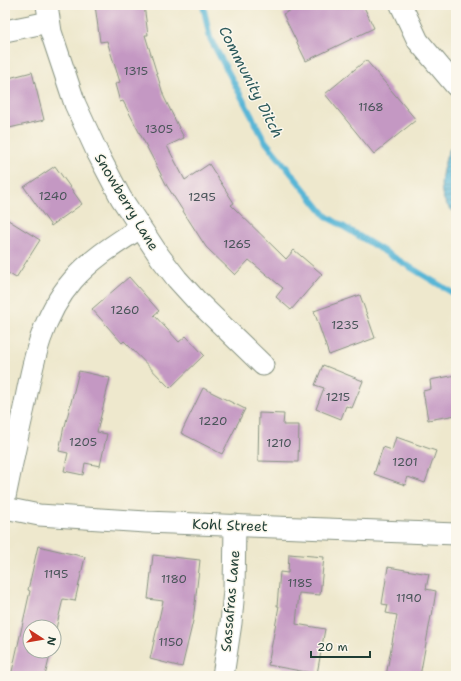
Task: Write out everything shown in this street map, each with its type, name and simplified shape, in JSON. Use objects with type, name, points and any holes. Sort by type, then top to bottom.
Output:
[{"type":"street","points":[[401,5],[418,41],[456,86]]},
{"type":"street","points":[[5,31],[48,14]]},
{"type":"street","name":"Snowberry Lane","points":[[48,14],[51,32],[75,104],[85,128],[121,198],[160,257],[177,279],[192,296],[263,365]]},
{"type":"street","points":[[5,497],[31,374],[41,336],[48,317],[73,280],[88,265],[111,247],[140,228]]},
{"type":"street","name":"Kohl Street","points":[[5,508],[39,515],[146,522],[456,534]]},
{"type":"street","name":"Sassafras Lane","points":[[223,676],[231,623],[234,590],[235,526]]},
{"type":"water","points":[[456,143],[456,213],[450,208],[443,197],[441,183],[443,169],[448,154],[450,149]]},
{"type":"building","points":[[95,5],[144,5],[148,35],[145,35],[164,97],[184,138],[167,146],[185,180],[209,164],[234,203],[231,205],[286,259],[294,250],[322,274],[291,310],[276,297],[283,288],[249,260],[235,275],[206,247],[167,186],[123,101],[120,102],[115,84],[120,82],[107,41],[100,42]]},
{"type":"building","points":[[303,5],[363,5],[374,28],[306,61],[283,14]]},
{"type":"building","points":[[366,60],[416,120],[374,154],[325,94]]},
{"type":"building","points":[[32,72],[44,120],[5,129],[5,79]]},
{"type":"building","points":[[55,166],[82,204],[51,226],[24,187]]},
{"type":"building","points":[[5,218],[40,240],[16,278],[5,271]]},
{"type":"building","points":[[129,277],[159,311],[154,315],[179,342],[186,336],[204,355],[170,388],[124,341],[122,343],[92,309]]},
{"type":"building","points":[[360,295],[375,338],[329,355],[314,311]]},
{"type":"building","points":[[323,365],[363,381],[352,408],[346,406],[341,419],[316,409],[324,388],[315,385]]},
{"type":"building","points":[[79,371],[110,378],[97,432],[107,434],[100,466],[85,463],[83,475],[64,471],[68,453],[59,451],[64,426]]},
{"type":"building","points":[[456,375],[456,415],[428,420],[423,391],[431,389],[430,380]]},
{"type":"building","points":[[203,388],[245,409],[222,454],[181,433]]},
{"type":"building","points":[[259,413],[284,414],[283,425],[299,425],[298,462],[258,461]]},
{"type":"building","points":[[396,437],[436,451],[425,483],[408,477],[405,485],[374,474],[383,447],[392,450]]},
{"type":"building","points":[[38,546],[85,557],[75,601],[63,599],[58,619],[24,619],[30,591],[28,590]]},
{"type":"building","points":[[289,554],[324,557],[320,595],[299,593],[296,624],[325,629],[317,674],[268,665],[279,606],[277,606],[280,572],[288,573]]},
{"type":"building","points":[[153,555],[200,560],[193,621],[182,667],[150,659],[163,601],[148,599]]},
{"type":"building","points":[[388,567],[429,574],[426,589],[436,591],[420,676],[386,676],[397,615],[386,613],[388,605],[382,604]]},
{"type":"building","points":[[22,627],[22,659],[49,659],[45,676],[11,676]]},
{"type":"waterway","name":"Community Ditch","points":[[203,5],[210,38],[265,141],[326,216],[456,295]]}]
